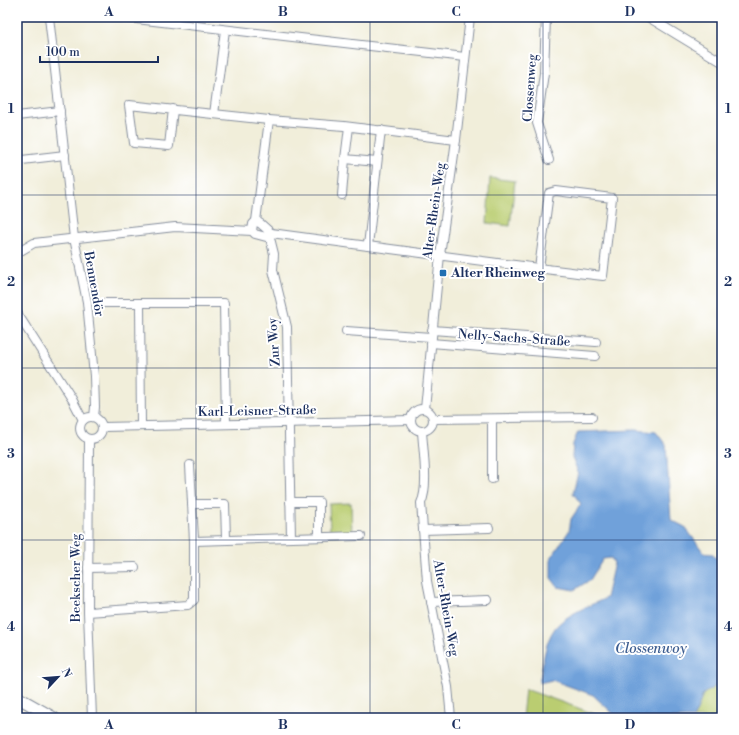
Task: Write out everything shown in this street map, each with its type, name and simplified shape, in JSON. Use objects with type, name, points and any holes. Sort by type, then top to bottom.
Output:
[{"type":"main road","points":[[17,698],[54,718]]},
{"type":"street","name":"Bennendör","points":[[49,17],[74,238],[87,302],[94,376],[94,417]]},
{"type":"street","points":[[119,17],[466,57]]},
{"type":"street","name":"Alter-Rhein-Weg","points":[[425,409],[440,255],[456,140],[470,17]]},
{"type":"street","name":"Clossenweg","points":[[546,17],[544,73],[537,123],[549,160]]},
{"type":"street","points":[[648,17],[722,62]]},
{"type":"street","points":[[214,114],[225,30]]},
{"type":"street","points":[[173,110],[169,146],[134,143],[129,105],[269,120],[349,126],[456,140]]},
{"type":"street","points":[[17,116],[60,111]]},
{"type":"street","points":[[252,231],[253,224],[256,221],[269,120]]},
{"type":"street","points":[[342,195],[349,126]]},
{"type":"street","points":[[368,246],[381,130]]},
{"type":"street","points":[[22,160],[65,155]]},
{"type":"street","points":[[346,159],[378,162]]},
{"type":"street","points":[[17,253],[34,243],[175,227],[252,231],[255,234],[270,236],[368,246],[539,268],[604,276],[612,198],[556,191],[549,193],[539,268]]},
{"type":"street","points":[[256,221],[261,224],[270,236]]},
{"type":"street","name":"Zur Woy","points":[[270,236],[274,254],[273,270],[287,327],[291,538]]},
{"type":"street","points":[[104,303],[224,303],[226,424]]},
{"type":"street","points":[[140,304],[141,426]]},
{"type":"street","points":[[17,313],[72,399],[83,420]]},
{"type":"street","points":[[346,331],[431,337]]},
{"type":"street","name":"Nelly-Sachs-Straße","points":[[431,337],[596,342]]},
{"type":"street","name":"Nelly-Sachs-Straße","points":[[431,337],[595,356]]},
{"type":"street","points":[[425,409],[431,413],[433,419],[431,426],[426,430],[422,431],[413,426],[412,420],[415,412],[425,409]]},
{"type":"street","points":[[88,417],[94,417],[100,420],[103,427],[101,434],[96,438],[89,439],[84,436],[80,425],[83,420],[88,417]]},
{"type":"street","points":[[433,419],[592,417]]},
{"type":"street","points":[[492,419],[492,478]]},
{"type":"street","name":"Karl-Leisner-Straße","points":[[103,427],[412,420]]},
{"type":"street","name":"Alter-Rhein-Weg","points":[[422,431],[425,487],[424,498],[421,503],[427,581],[448,687],[451,718]]},
{"type":"street","name":"Beekscher Weg","points":[[89,439],[88,612],[92,718]]},
{"type":"street","points":[[88,612],[188,606],[194,600],[194,541],[190,465]]},
{"type":"street","points":[[290,502],[319,502],[319,537]]},
{"type":"street","points":[[192,504],[224,504],[226,539]]},
{"type":"street","points":[[423,530],[489,528]]},
{"type":"street","points":[[194,541],[361,536]]},
{"type":"street","points":[[88,568],[135,567]]},
{"type":"street","points":[[431,602],[488,600]]},
{"type":"green space","points":[[490,178],[515,181],[510,226],[487,223]]},
{"type":"green space","points":[[351,503],[352,535],[330,535],[329,504]]},
{"type":"green space","points":[[722,682],[722,718],[693,718],[703,694]]},
{"type":"green space","points":[[525,689],[606,718],[522,718]]},
{"type":"water","name":"Clossenwoy","points":[[635,430],[656,432],[666,445],[671,520],[685,527],[704,553],[713,554],[722,567],[722,682],[703,694],[693,718],[618,718],[593,695],[552,680],[539,683],[544,654],[551,634],[559,623],[565,619],[606,598],[614,563],[611,558],[603,559],[590,580],[574,590],[558,587],[551,578],[551,558],[569,531],[571,519],[581,504],[573,493],[578,472],[572,457],[573,444],[578,432]]},
{"type":"place","name":"Alter Rheinweg","points":[[443,273]]}]
